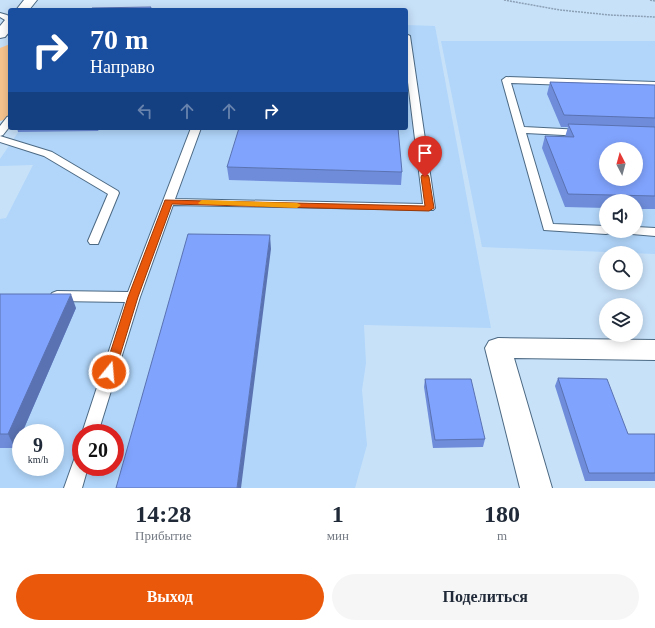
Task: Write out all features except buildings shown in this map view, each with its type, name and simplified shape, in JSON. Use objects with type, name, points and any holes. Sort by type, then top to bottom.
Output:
[{"type":"street","points":[[24,8],[31,0]]},
{"type":"street","points":[[0,34],[8,24]]},
{"type":"street","points":[[536,488],[498,348],[655,350]]},
{"type":"lane","points":[[168,202],[429,208],[408,51]]},
{"type":"lane","points":[[599,230],[548,227],[506,80],[655,85]]},
{"type":"lane","points":[[0,133],[8,121]]},
{"type":"lane","points":[[93,424],[133,297],[195,130]]},
{"type":"lane","points":[[520,130],[592,133]]},
{"type":"lane","points":[[0,139],[48,154],[114,193],[94,241]]},
{"type":"lane","points":[[643,231],[655,232]]},
{"type":"lane","points":[[47,296],[133,297]]},
{"type":"lane","points":[[73,488],[77,476]]},
{"type":"path","points":[[504,0],[560,10],[610,15],[655,17]]},
{"type":"path","points":[[650,0],[655,1]]},
{"type":"shaded area","points":[[408,25],[435,26],[491,328],[364,325],[366,363],[362,390],[367,445],[355,488],[0,488],[0,219],[6,218],[33,165],[0,166],[0,159],[20,130],[408,130]]},
{"type":"shaded area","points":[[441,41],[655,41],[655,254],[643,254],[643,246],[599,246],[599,252],[482,247]]},
{"type":"shaded area","points":[[8,45],[8,118],[0,121],[0,48]]},
{"type":"slow traffic","points":[[202,203],[297,205]]},
{"type":"route","points":[[109,372],[133,297],[168,202],[429,208],[425,177]]}]
